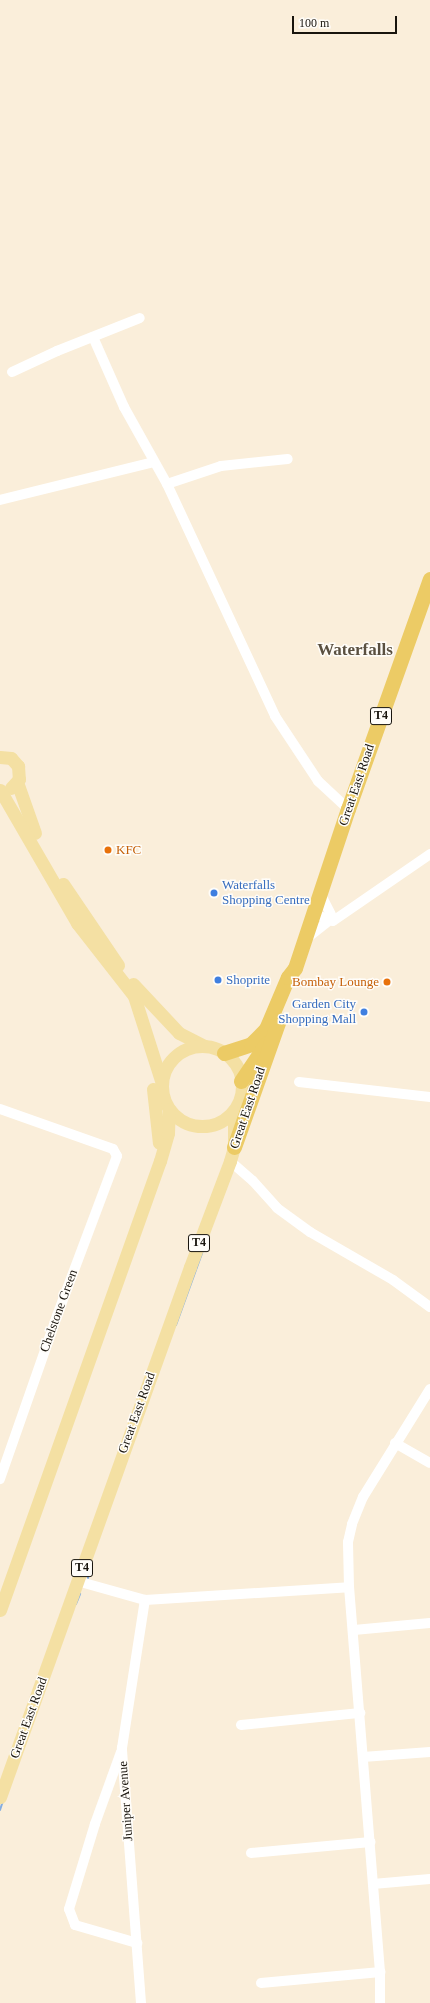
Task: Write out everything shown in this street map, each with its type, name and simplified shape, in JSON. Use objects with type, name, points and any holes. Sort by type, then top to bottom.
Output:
[{"type":"highway","name":"Great East Road","points":[[232,1154],[294,978],[295,968],[321,895],[348,809],[430,579]]},
{"type":"highway","name":"Great East Road","points":[[224,1053],[251,1044],[266,1029],[288,977],[295,968]]},
{"type":"highway","name":"Great East Road","points":[[241,1081],[275,1030]]},
{"type":"main road","points":[[3,755],[20,770],[17,782],[12,788],[0,790],[77,923],[134,996],[144,1022],[151,1056],[162,1084],[164,1102],[180,1119],[194,1125],[209,1126],[223,1121],[234,1112],[242,1092],[241,1081],[236,1065],[224,1053],[204,1046],[179,1034],[137,989],[69,894],[30,824],[17,782]]},
{"type":"main road","points":[[162,1084],[164,1072],[176,1056],[192,1047],[204,1046]]},
{"type":"main road","points":[[151,1056],[150,1070],[159,1123],[160,1161]]},
{"type":"main road","points":[[0,1610],[160,1161],[168,1133],[169,1109]]},
{"type":"main road","name":"T4","points":[[232,1154],[234,1112]]},
{"type":"main road","name":"Great East Road","points":[[0,1796],[232,1154]]},
{"type":"street","points":[[12,372],[140,318]]},
{"type":"street","points":[[93,337],[124,407],[153,462],[167,484],[275,716],[318,781],[348,809]]},
{"type":"street","points":[[167,484],[222,466],[288,459]]},
{"type":"street","points":[[0,500],[153,462]]},
{"type":"street","points":[[306,939],[318,927],[430,854]]},
{"type":"street","points":[[321,895],[333,918]]},
{"type":"street","points":[[315,912],[333,918]]},
{"type":"street","points":[[299,1082],[430,1097]]},
{"type":"street","name":"Chelstone Green","points":[[0,1109],[109,1148],[116,1153],[115,1164],[57,1316],[0,1479]]},
{"type":"street","points":[[232,1154],[277,1208],[310,1232],[393,1280],[430,1308]]},
{"type":"street","points":[[380,2003],[380,1972],[354,1630],[349,1587],[348,1549],[352,1524],[363,1497],[395,1443],[430,1389]]},
{"type":"street","points":[[395,1443],[430,1463]]},
{"type":"street","points":[[77,1581],[145,1600],[349,1587]]},
{"type":"street","name":"Juniper Avenue","points":[[141,2003],[122,1748],[145,1600]]},
{"type":"street","points":[[354,1630],[430,1624]]},
{"type":"street","points":[[241,1725],[360,1713]]},
{"type":"street","points":[[122,1748],[90,1838],[69,1908],[75,1925],[137,1943]]},
{"type":"street","points":[[363,1758],[430,1752]]},
{"type":"street","points":[[251,1853],[370,1842]]},
{"type":"street","points":[[373,1884],[430,1879]]},
{"type":"street","points":[[261,1983],[380,1972]]},
{"type":"waterway","points":[[176,1325],[202,1253]]},
{"type":"waterway","points":[[88,1568],[88,1578]]},
{"type":"waterway","points":[[76,1604],[80,1594]]},
{"type":"waterway","points":[[0,1810],[3,1801]]},
{"type":"place","name":"KFC","points":[[108,850]]},
{"type":"place","name":"Waterfalls Shopping Centre","points":[[214,893]]},
{"type":"place","name":"Shoprite","points":[[218,980]]},
{"type":"place","name":"Bombay Lounge","points":[[387,982]]},
{"type":"place","name":"Garden City Shopping Mall","points":[[364,1012]]},
{"type":"district","name":"Waterfalls","points":[[355,650]]}]
